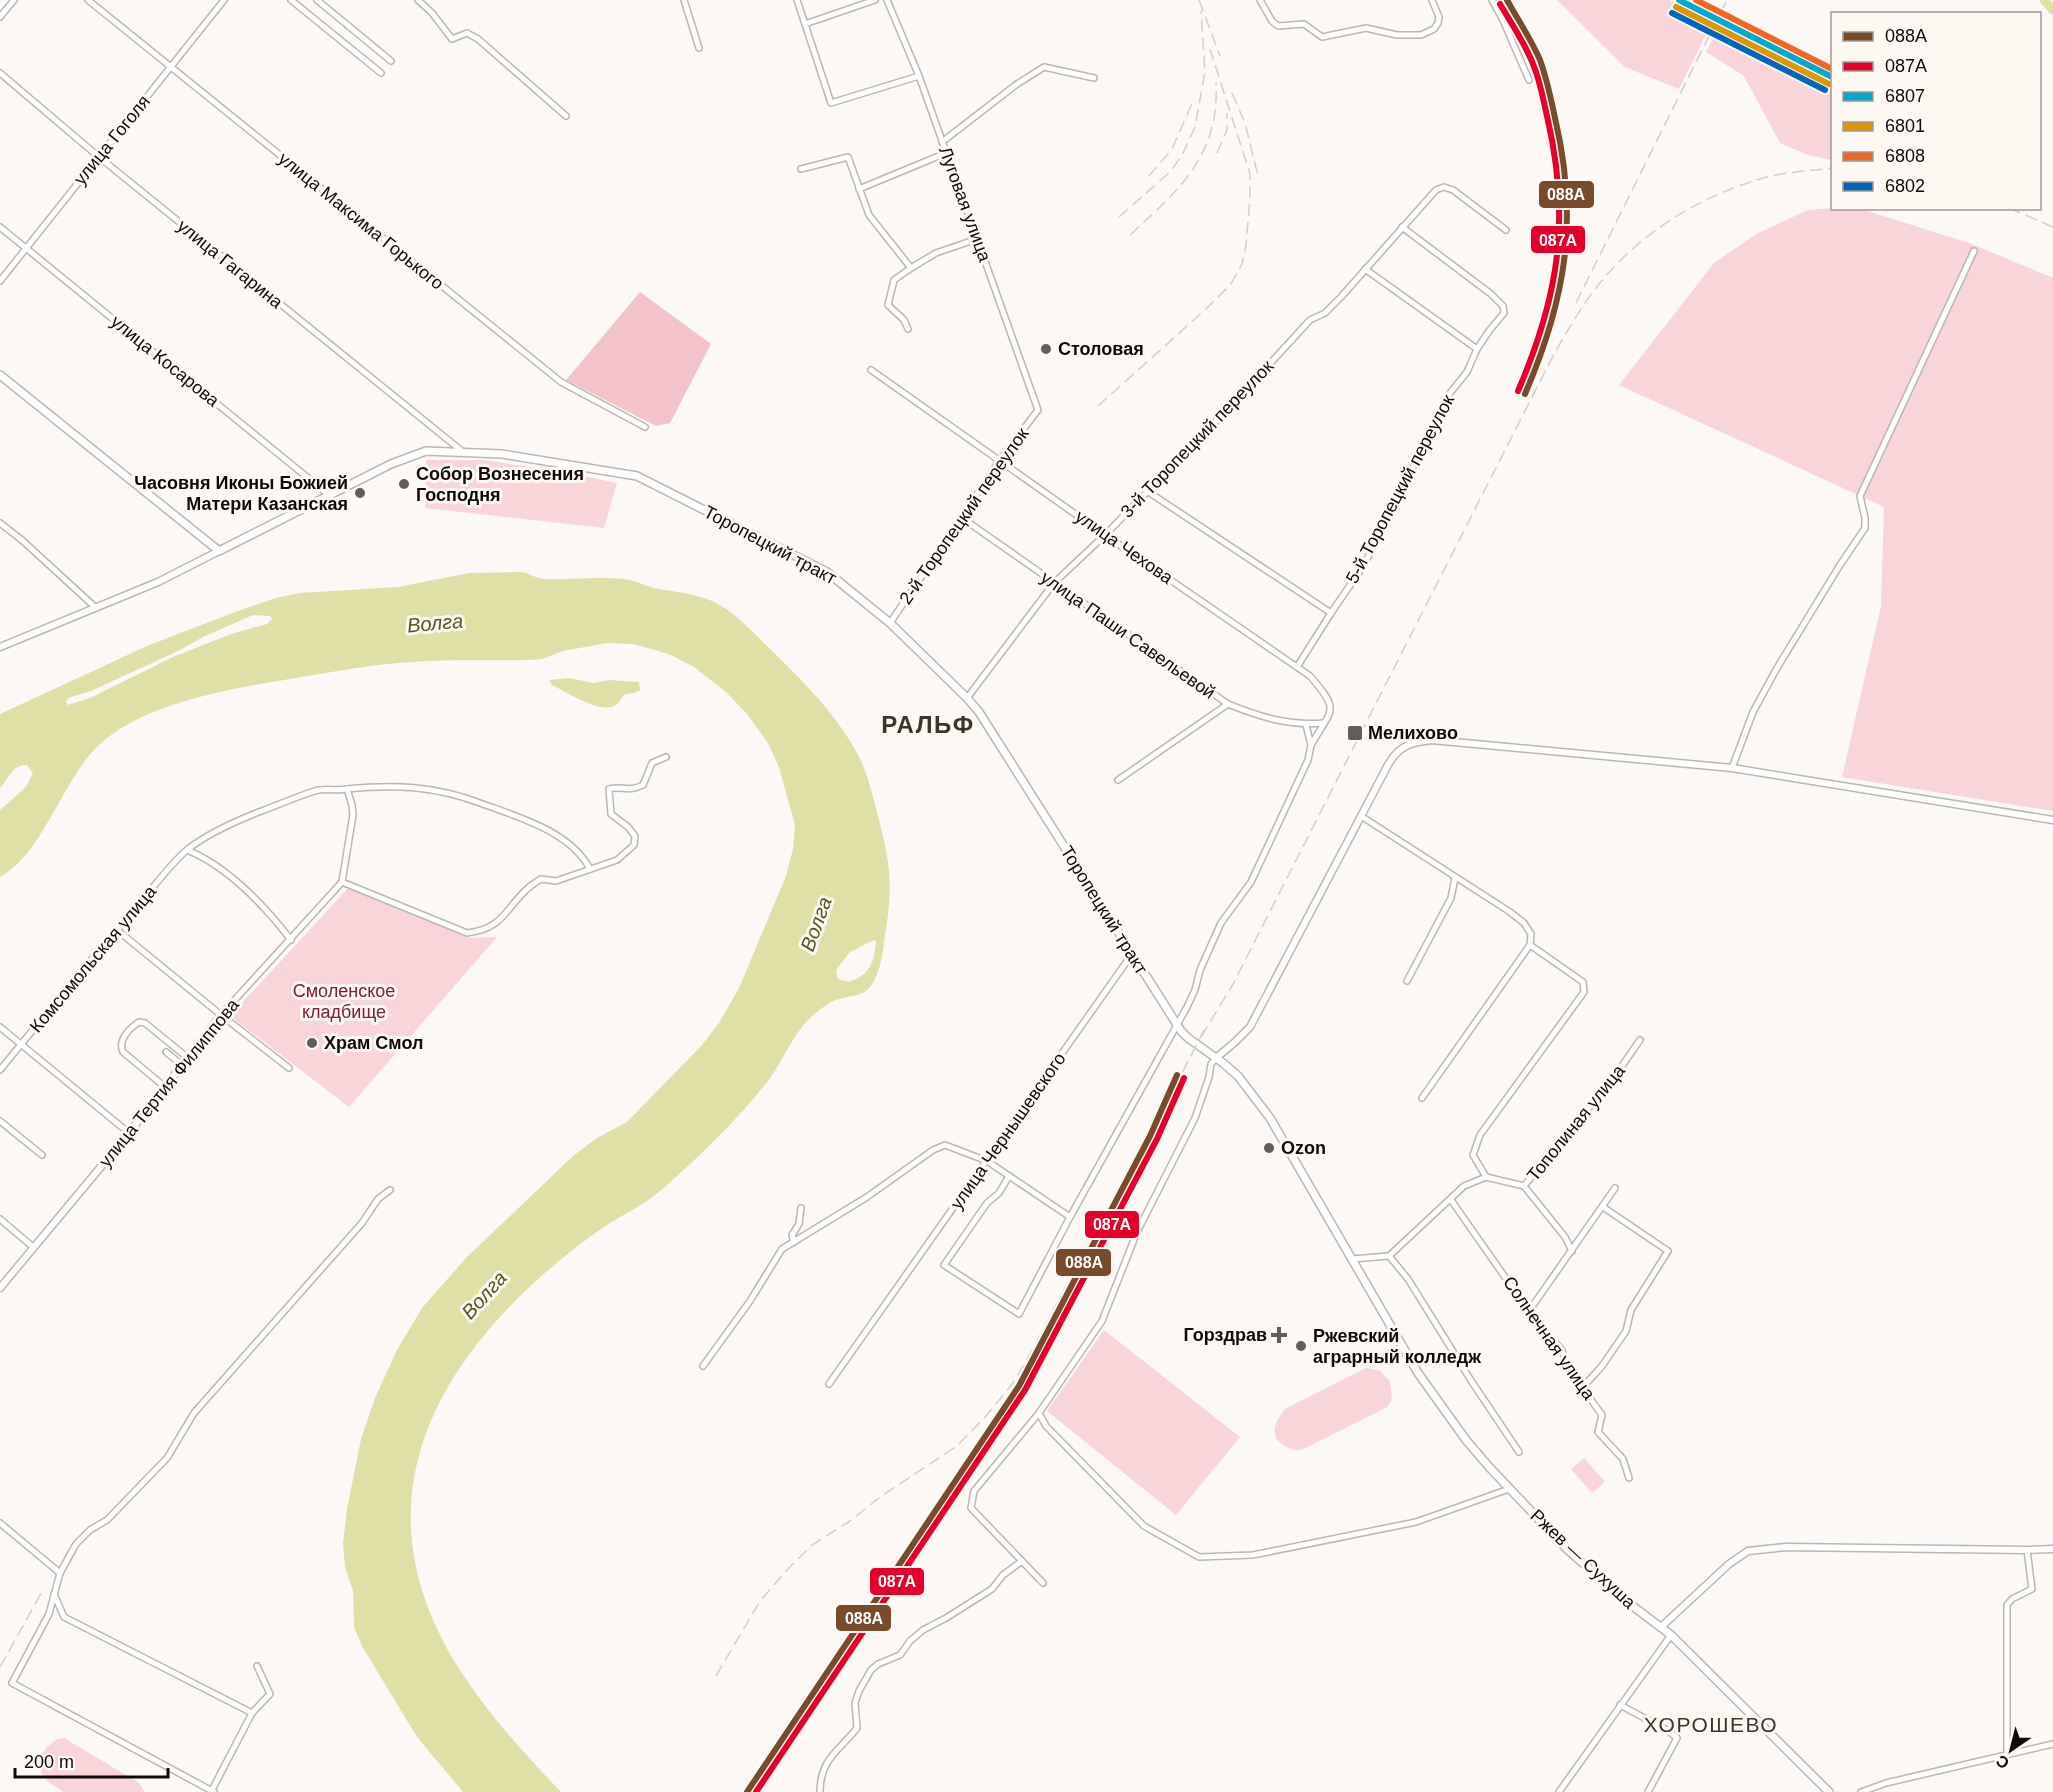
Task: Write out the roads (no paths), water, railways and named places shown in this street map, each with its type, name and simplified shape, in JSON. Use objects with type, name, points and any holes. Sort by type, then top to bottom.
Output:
[{"type":"main road","points":[[0,375],[219,551]]},
{"type":"main road","name":"Торопецкий тракт","points":[[219,551],[391,464],[426,451],[463,452],[502,454],[637,476],[827,572],[890,623],[979,712],[1177,1025],[1193,1042],[1216,1058]]},
{"type":"main road","points":[[1216,1058],[1238,1076],[1270,1118],[1352,1259]]},
{"type":"main road","name":"Ржев — Сухуша","points":[[1352,1259],[1418,1373],[1466,1440],[1509,1489],[1594,1574],[1671,1635],[1828,1792]]},
{"type":"street","points":[[0,17],[14,0]]},
{"type":"street","name":"улица Максима Горького","points":[[88,0],[561,382],[645,427]]},
{"type":"street","name":"улица Гоголя","points":[[0,280],[224,0]]},
{"type":"street","points":[[291,0],[381,73]]},
{"type":"street","points":[[317,0],[391,61]]},
{"type":"street","points":[[418,0],[432,13],[452,39],[467,33],[478,39],[566,116]]},
{"type":"street","points":[[684,0],[699,48]]},
{"type":"street","points":[[797,0],[831,102],[919,76]]},
{"type":"street","points":[[805,24],[875,0]]},
{"type":"street","name":"Луговая улица","points":[[887,0],[919,76],[1038,410]]},
{"type":"street","points":[[1260,0],[1272,21],[1278,26],[1304,24],[1322,37],[1366,28],[1397,35],[1421,35],[1434,29],[1438,23],[1439,17],[1432,0]]},
{"type":"street","points":[[1492,0],[1529,80]]},
{"type":"street","points":[[942,142],[1017,84],[1044,67],[1094,78]]},
{"type":"street","name":"улица Гагарина","points":[[0,73],[99,157],[463,452]]},
{"type":"street","points":[[859,189],[946,153]]},
{"type":"street","points":[[801,169],[848,157],[869,215],[911,268]]},
{"type":"street","name":"3-й Торопецкий переулок","points":[[967,698],[1054,583],[1105,535],[1232,405],[1310,320],[1325,313],[1436,190],[1444,187],[1453,190],[1506,230]]},
{"type":"street","name":"улица Косарова","points":[[0,227],[329,495]]},
{"type":"street","name":"5-й Торопецкий переулок","points":[[1297,667],[1364,565],[1444,410],[1446,398],[1467,372],[1477,349],[1504,313],[1503,306],[1491,294],[1402,227]]},
{"type":"street","points":[[908,329],[904,320],[888,305],[894,280],[936,253],[977,239]]},
{"type":"street","points":[[1732,768],[1753,712],[1777,668],[1865,528],[1860,496],[1974,251]]},
{"type":"street","points":[[1365,269],[1477,349]]},
{"type":"street","name":"улица Чехова","points":[[871,370],[1310,676],[1329,700],[1331,713],[1311,745]]},
{"type":"street","name":"2-й Торопецкий переулок","points":[[890,623],[1000,460],[1038,410]]},
{"type":"street","points":[[1148,491],[1331,613]]},
{"type":"street","name":"улица Паши Савельевой","points":[[962,518],[1228,704],[1283,723],[1323,723]]},
{"type":"street","points":[[0,523],[96,608]]},
{"type":"street","points":[[0,647],[158,582],[219,551]]},
{"type":"street","points":[[1118,780],[1228,704]]},
{"type":"street","points":[[1009,1176],[999,1193],[987,1203],[944,1265],[1019,1314],[1177,1025],[1195,990],[1200,970],[1221,923],[1251,882],[1308,760],[1311,745],[1306,724]]},
{"type":"street","points":[[1043,1583],[971,1508],[974,1491],[1039,1413],[1102,1321],[1137,1232],[1195,1118],[1211,1064],[1250,1027],[1397,751],[1409,743],[1432,740],[1732,768],[2053,820]]},
{"type":"street","points":[[347,789],[353,815],[342,882],[467,933],[482,932],[494,925],[526,890],[541,879],[556,881],[617,860],[634,845],[635,836],[628,827],[611,814],[609,789],[616,787],[631,790],[643,785],[652,763],[666,757]]},
{"type":"street","name":"Комсомольская улица","points":[[0,1070],[187,850],[212,834],[252,815],[318,790],[403,787],[433,789],[458,795],[541,826],[576,851],[586,860],[591,869]]},
{"type":"street","points":[[1361,816],[1510,912],[1524,923],[1532,934],[1530,945],[1422,1098]]},
{"type":"street","points":[[187,850],[203,857],[240,885],[271,913],[291,940]]},
{"type":"street","points":[[1407,981],[1451,898],[1455,878]]},
{"type":"street","name":"улица Тертия Филиппова","points":[[0,1288],[129,1133],[221,1015],[342,882]]},
{"type":"street","points":[[117,930],[289,1068]]},
{"type":"street","points":[[1352,1259],[1389,1256],[1464,1186],[1486,1177],[1473,1155],[1480,1135],[1584,992],[1583,982],[1530,945]]},
{"type":"street","name":"улица Чернышевского","points":[[828,1384],[884,1308],[1132,954]]},
{"type":"street","points":[[165,1087],[123,1052],[122,1040],[140,1022],[145,1023],[188,1058]]},
{"type":"street","points":[[0,1027],[129,1133]]},
{"type":"street","name":"Тополиная улица","points":[[1486,1177],[1524,1186],[1615,1076],[1640,1040]]},
{"type":"street","points":[[166,1052],[182,1065]]},
{"type":"street","points":[[0,1120],[42,1155]]},
{"type":"street","points":[[703,1365],[750,1301],[782,1249],[867,1197],[933,1150],[945,1145],[987,1161],[1070,1217]]},
{"type":"street","points":[[1524,1186],[1565,1237],[1572,1251]]},
{"type":"street","points":[[1529,1311],[1615,1188]]},
{"type":"street","points":[[257,1665],[270,1694],[252,1713],[213,1791],[12,1683],[49,1614],[60,1574],[76,1544],[90,1530],[107,1520],[167,1458],[194,1413],[362,1223],[378,1199],[390,1190]]},
{"type":"street","name":"Солнечная улица","points":[[1451,1200],[1529,1311],[1561,1349],[1574,1375],[1602,1415],[1599,1432],[1623,1459],[1629,1478]]},
{"type":"street","points":[[1583,1387],[1602,1366],[1626,1331],[1631,1310],[1668,1251],[1603,1207]]},
{"type":"street","points":[[794,1242],[792,1234],[799,1224],[801,1208]]},
{"type":"street","points":[[0,1219],[33,1246]]},
{"type":"street","points":[[1389,1256],[1408,1279],[1519,1452]]},
{"type":"street","points":[[1039,1413],[1046,1426],[1144,1526],[1199,1557],[1253,1555],[1416,1522],[1509,1489]]},
{"type":"street","points":[[0,1522],[60,1574]]},
{"type":"street","points":[[1661,1627],[1729,1564],[1748,1551],[1786,1547],[2053,1549]]},
{"type":"street","points":[[2007,1755],[2007,1605],[2012,1599],[2032,1588],[2027,1550]]},
{"type":"street","points":[[820,1792],[821,1775],[829,1759],[857,1728],[855,1703],[871,1670],[878,1664],[900,1655],[910,1641],[923,1630],[992,1589],[1003,1575],[1022,1561]]},
{"type":"street","points":[[54,1594],[64,1617],[252,1713]]},
{"type":"street","points":[[1559,1792],[1671,1635]]},
{"type":"street","points":[[1620,1705],[1667,1730],[1677,1738],[1648,1792]]},
{"type":"street","points":[[1861,1792],[1886,1783],[2053,1744]]},
{"type":"water","name":"Волга","points":[[521,572],[545,579],[626,579],[654,588],[698,596],[729,611],[809,689],[834,717],[854,747],[872,792],[886,849],[889,874],[888,913],[883,951],[880,967],[870,987],[860,994],[832,1002],[811,1017],[798,1032],[768,1081],[745,1109],[707,1148],[654,1196],[591,1236],[536,1281],[495,1323],[461,1367],[435,1412],[418,1460],[411,1509],[415,1560],[430,1613],[458,1667],[481,1700],[561,1792],[463,1792],[417,1737],[362,1646],[354,1627],[353,1591],[345,1567],[343,1544],[347,1509],[361,1439],[375,1398],[397,1350],[422,1308],[466,1258],[573,1156],[597,1138],[627,1122],[702,1045],[719,1023],[739,988],[786,876],[793,849],[795,825],[779,767],[768,743],[747,714],[726,692],[694,667],[669,654],[633,644],[607,643],[563,651],[542,659],[385,664],[276,681],[223,691],[169,706],[120,729],[100,744],[87,759],[29,851],[15,866],[0,877],[0,810],[26,787],[33,773],[27,765],[22,765],[11,773],[0,788],[0,714],[147,646],[276,598],[300,593],[398,587],[469,573]],"holes":[[[253,615],[270,616],[272,619],[267,624],[231,634],[173,657],[90,698],[68,705],[66,702],[68,698],[91,691]],[[874,940],[876,942],[874,956],[866,972],[849,982],[838,979],[836,970],[850,952]]]},
{"type":"water","points":[[569,678],[594,683],[609,680],[639,682],[640,690],[625,694],[616,705],[602,707],[575,697],[552,685],[549,680]]},
{"type":"waterway","points":[[2044,0],[2053,10]]},
{"type":"railway","points":[[1199,0],[1220,56]]},
{"type":"railway","points":[[1576,303],[1727,0]]},
{"type":"railway","points":[[1119,217],[1171,171],[1183,153],[1195,127],[1205,72],[1201,11]]},
{"type":"railway","points":[[1098,406],[1206,309],[1231,284],[1242,264],[1246,245],[1250,174],[1210,49]]},
{"type":"railway","points":[[1130,235],[1165,202],[1193,169],[1211,130],[1216,82]]},
{"type":"railway","points":[[1232,93],[1245,123],[1258,176]]},
{"type":"railway","points":[[1149,176],[1172,149],[1194,99]]},
{"type":"railway","points":[[1217,153],[1227,130],[1227,113]]},
{"type":"railway","points":[[1201,1037],[1233,984],[1554,354],[1590,296],[1625,256],[1666,223],[1688,210],[1735,187],[1760,179],[1787,173],[1831,168]]},
{"type":"railway","points":[[2014,210],[2053,227]]},
{"type":"railway","points":[[1150,1136],[1204,1030]]},
{"type":"railway","points":[[716,1676],[760,1601],[812,1545],[957,1446],[1013,1383],[1150,1127]]},
{"type":"railway","points":[[0,1667],[44,1588]]},
{"type":"place","name":"Столовая","points":[[1046,349]]},
{"type":"place","name":"Собор Вознесения Господня","points":[[404,484]]},
{"type":"place","name":"Часовня Иконы Божией Матери Казанская","points":[[360,493]]},
{"type":"place","name":"Мелихово","points":[[1355,733]]},
{"type":"place","name":"Храм Смол","points":[[312,1043]]},
{"type":"place","name":"Ozon","points":[[1269,1148]]},
{"type":"place","name":"Горздрав","points":[[1279,1335]]},
{"type":"place","name":"Ржевский аграрный колледж","points":[[1301,1346]]},
{"type":"district","name":"РАЛЬФ","points":[[928,724]]},
{"type":"district","name":"ХОРОШЕВО","points":[[1711,1724]]},
{"type":"park label","name":"Смоленское кладбище","points":[[344,1001]]}]
